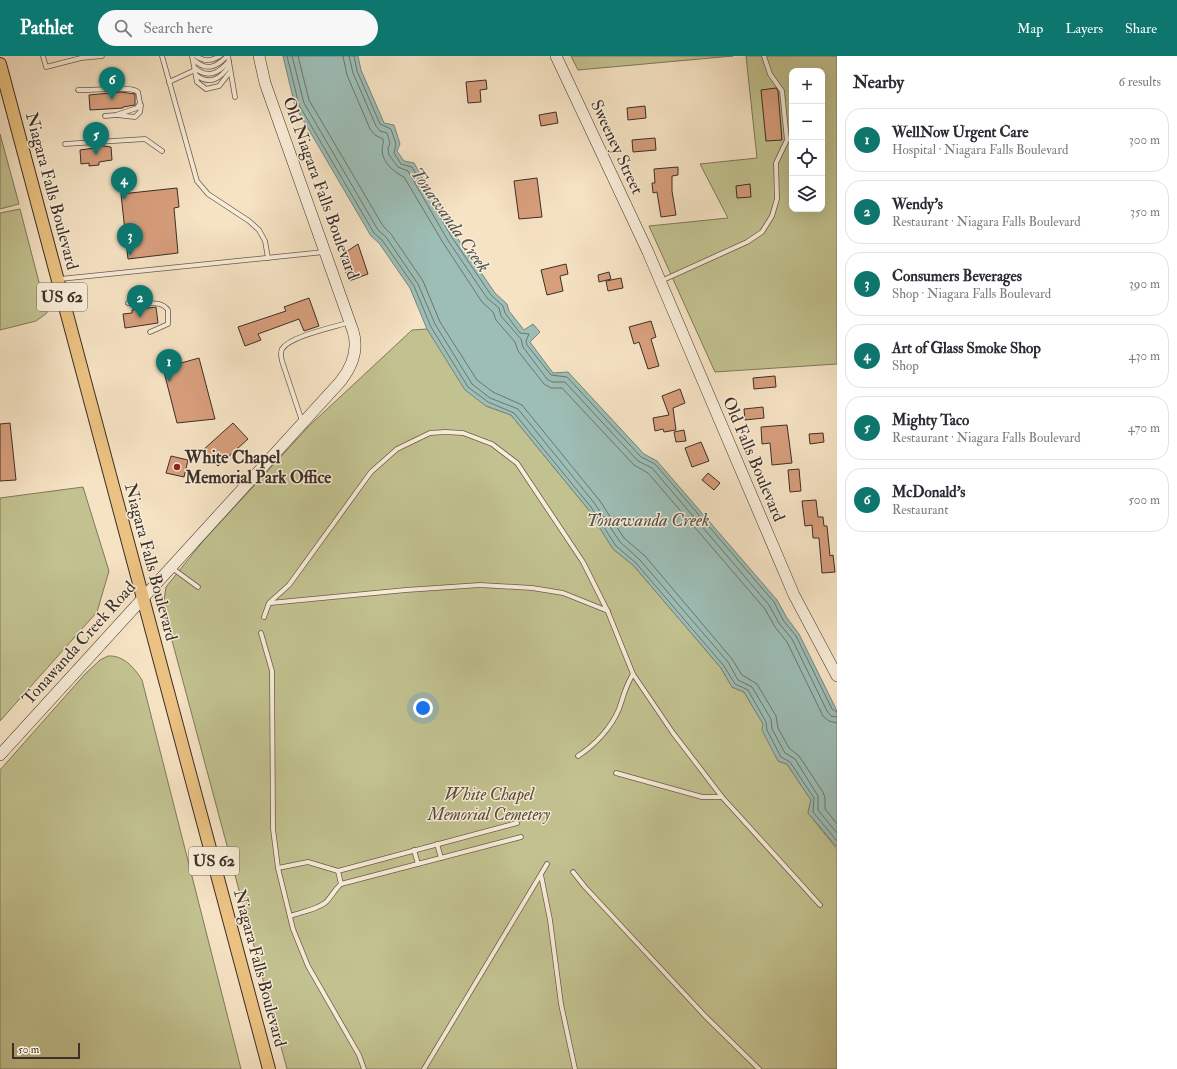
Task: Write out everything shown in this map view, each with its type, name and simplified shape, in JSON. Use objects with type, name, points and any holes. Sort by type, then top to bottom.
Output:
[{"type":"main road","name":"Niagara Falls Boulevard","points":[[0,64],[269,1069]]},
{"type":"street","name":"Old Niagara Falls Boulevard","points":[[258,56],[265,83],[352,326]]},
{"type":"street","name":"Sweeney Street","points":[[556,56],[648,252]]},
{"type":"street","name":"Old Falls Boulevard","points":[[648,252],[794,595],[837,676]]},
{"type":"street","name":"Tonawanda Creek Road","points":[[0,755],[302,421],[340,382],[349,369],[356,347],[352,326]]},
{"type":"lane","points":[[43,56],[46,67],[73,58],[102,56]]},
{"type":"lane","points":[[162,56],[197,181],[212,196],[255,226],[263,236],[268,258]]},
{"type":"lane","points":[[194,57],[203,60],[211,60],[220,56]]},
{"type":"lane","points":[[194,57],[200,66],[207,68],[220,63],[227,56]]},
{"type":"lane","points":[[227,56],[235,97]]},
{"type":"lane","points":[[660,282],[747,242],[762,232],[772,216],[777,199],[776,163],[787,140],[782,91],[770,74],[764,56]]},
{"type":"lane","points":[[194,57],[197,82],[206,89],[219,86],[230,72]]},
{"type":"lane","points":[[169,82],[195,71],[201,73],[215,73],[229,64]]},
{"type":"lane","points":[[195,71],[202,80],[213,81],[223,75],[229,64]]},
{"type":"lane","points":[[78,90],[92,92],[132,88],[138,92],[140,103],[135,110],[105,116]]},
{"type":"lane","points":[[65,144],[145,139],[162,151]]},
{"type":"lane","points":[[57,279],[325,252]]},
{"type":"lane","points":[[128,303],[138,305],[158,303],[166,307],[169,314],[168,324],[150,332]]},
{"type":"lane","points":[[302,421],[280,354],[282,349],[297,339],[352,326]]},
{"type":"lane","points":[[264,617],[269,604],[289,585],[371,472],[397,449],[430,433],[445,432],[463,433],[492,444],[517,463],[583,562],[608,612],[633,674],[673,733],[722,798],[820,905]]},
{"type":"lane","points":[[170,567],[198,587]]},
{"type":"lane","points":[[269,604],[406,590],[480,585],[532,588],[563,593],[608,612]]},
{"type":"lane","points":[[262,633],[272,671],[273,829],[278,868],[290,916],[308,966],[358,1055],[364,1069]]},
{"type":"lane","points":[[578,756],[591,747],[607,728],[618,709],[625,687],[633,674]]},
{"type":"lane","points":[[616,773],[702,797],[722,798]]},
{"type":"lane","points":[[278,868],[308,862],[338,871],[517,823]]},
{"type":"lane","points":[[290,916],[313,909],[327,902],[333,891],[341,884],[521,837]]},
{"type":"lane","points":[[437,844],[441,858]]},
{"type":"lane","points":[[414,850],[418,864]]},
{"type":"lane","points":[[424,1069],[547,864]]},
{"type":"lane","points":[[338,871],[341,884]]},
{"type":"lane","points":[[573,872],[585,887],[705,1016],[759,1069]]},
{"type":"lane","points":[[541,875],[550,920],[561,1004],[575,1069]]},
{"type":"green space","points":[[571,56],[733,56],[578,70]]},
{"type":"green space","points":[[746,56],[837,56],[837,364],[715,372],[649,226],[728,218],[700,164],[757,158]]},
{"type":"green space","points":[[0,134],[19,204],[0,209]]},
{"type":"green space","points":[[20,209],[47,313],[36,321],[0,330],[0,213]]},
{"type":"green space","name":"White Chapel Memorial Cemetery","points":[[427,329],[441,350],[486,406],[511,415],[588,509],[613,549],[634,566],[721,668],[732,687],[744,692],[763,724],[778,761],[787,764],[811,800],[808,813],[837,849],[837,1069],[287,1069],[163,607],[166,587],[204,540],[310,425],[412,330]]},
{"type":"green space","points":[[83,487],[109,571],[97,612],[0,721],[0,498]]},
{"type":"green space","points":[[108,656],[119,658],[128,663],[142,680],[241,1069],[0,1069],[0,770],[85,674],[100,660]]},
{"type":"water","name":"Tonawanda Creek","points":[[283,56],[358,56],[361,70],[384,123],[394,125],[400,144],[397,151],[404,161],[414,163],[454,233],[495,293],[507,304],[509,311],[524,330],[533,324],[540,332],[530,342],[553,373],[568,372],[644,454],[657,461],[777,600],[787,618],[799,634],[837,711],[837,847],[808,813],[811,800],[787,764],[778,761],[762,730],[763,724],[744,692],[732,687],[721,668],[634,566],[613,549],[588,509],[511,415],[486,406],[465,390],[427,329],[410,288],[379,243],[371,236],[295,106]]},
{"type":"building","points":[[486,80],[487,89],[480,90],[481,102],[468,103],[466,82]]},
{"type":"building","points":[[776,88],[778,91],[782,140],[766,141],[761,90]]},
{"type":"building","points":[[120,92],[135,94],[135,105],[123,108],[90,110],[89,95]]},
{"type":"building","points":[[645,106],[646,118],[628,120],[627,108]]},
{"type":"building","points":[[556,112],[558,123],[541,126],[539,115]]},
{"type":"building","points":[[655,138],[656,150],[633,152],[632,140]]},
{"type":"building","points":[[97,145],[111,147],[112,160],[99,162],[99,165],[89,166],[89,163],[81,164],[80,150],[95,148]]},
{"type":"building","points":[[678,167],[678,175],[672,176],[672,191],[676,215],[661,217],[657,192],[653,193],[652,183],[655,183],[654,169]]},
{"type":"building","points":[[537,178],[542,217],[519,219],[514,181]]},
{"type":"building","points":[[750,184],[751,197],[737,198],[736,186]]},
{"type":"building","points":[[177,188],[179,207],[174,208],[178,253],[128,259],[121,194]]},
{"type":"building","points":[[358,244],[368,274],[349,281],[340,256]]},
{"type":"building","points":[[566,264],[568,274],[560,276],[563,291],[547,295],[541,270]]},
{"type":"building","points":[[609,272],[611,279],[599,282],[598,275]]},
{"type":"building","points":[[621,278],[623,288],[608,291],[606,281]]},
{"type":"building","points":[[309,298],[319,326],[304,331],[299,319],[258,334],[261,340],[245,346],[238,327],[286,311],[284,307]]},
{"type":"building","points":[[156,307],[158,323],[125,328],[123,314],[132,313],[132,310]]},
{"type":"building","points":[[651,321],[656,337],[651,339],[659,366],[648,369],[639,342],[634,344],[629,327]]},
{"type":"building","points":[[199,358],[215,419],[177,423],[163,368]]},
{"type":"building","points":[[775,376],[776,387],[754,389],[753,378]]},
{"type":"building","points":[[680,389],[685,403],[673,408],[676,430],[664,432],[663,429],[655,431],[653,418],[669,415],[662,396]]},
{"type":"building","points":[[763,407],[764,418],[745,420],[744,409]]},
{"type":"building","points":[[10,423],[16,480],[0,481],[0,424]]},
{"type":"building","points":[[233,423],[248,439],[218,466],[203,450]]},
{"type":"building","points":[[787,425],[792,463],[772,465],[770,443],[762,444],[761,427]]},
{"type":"building","points":[[684,430],[686,441],[676,442],[674,432]]},
{"type":"building","points":[[823,433],[824,442],[810,444],[809,434]]},
{"type":"building","points":[[701,442],[709,461],[692,467],[685,448]]},
{"type":"building","name":"White Chapel Memorial Park Office","points":[[171,456],[188,460],[184,477],[166,473]]},
{"type":"building","points":[[799,469],[801,491],[790,492],[788,470]]},
{"type":"building","points":[[708,473],[720,483],[714,490],[702,480]]},
{"type":"building","points":[[816,500],[818,517],[823,517],[824,526],[827,526],[830,556],[833,555],[835,572],[822,573],[819,538],[813,538],[812,525],[805,526],[802,501]]},
{"type":"place","name":"McDonald's","points":[[112,100]]},
{"type":"place","name":"Mighty Taco","points":[[96,155]]},
{"type":"place","name":"Art of Glass Smoke Shop","points":[[124,200]]},
{"type":"place","name":"Consumers Beverages","points":[[130,256]]},
{"type":"place","name":"Wendy's","points":[[140,318]]},
{"type":"place","name":"WellNow Urgent Care","points":[[169,382]]},
{"type":"place","name":"White Chapel Memorial Park Office","points":[[177,467]]}]
